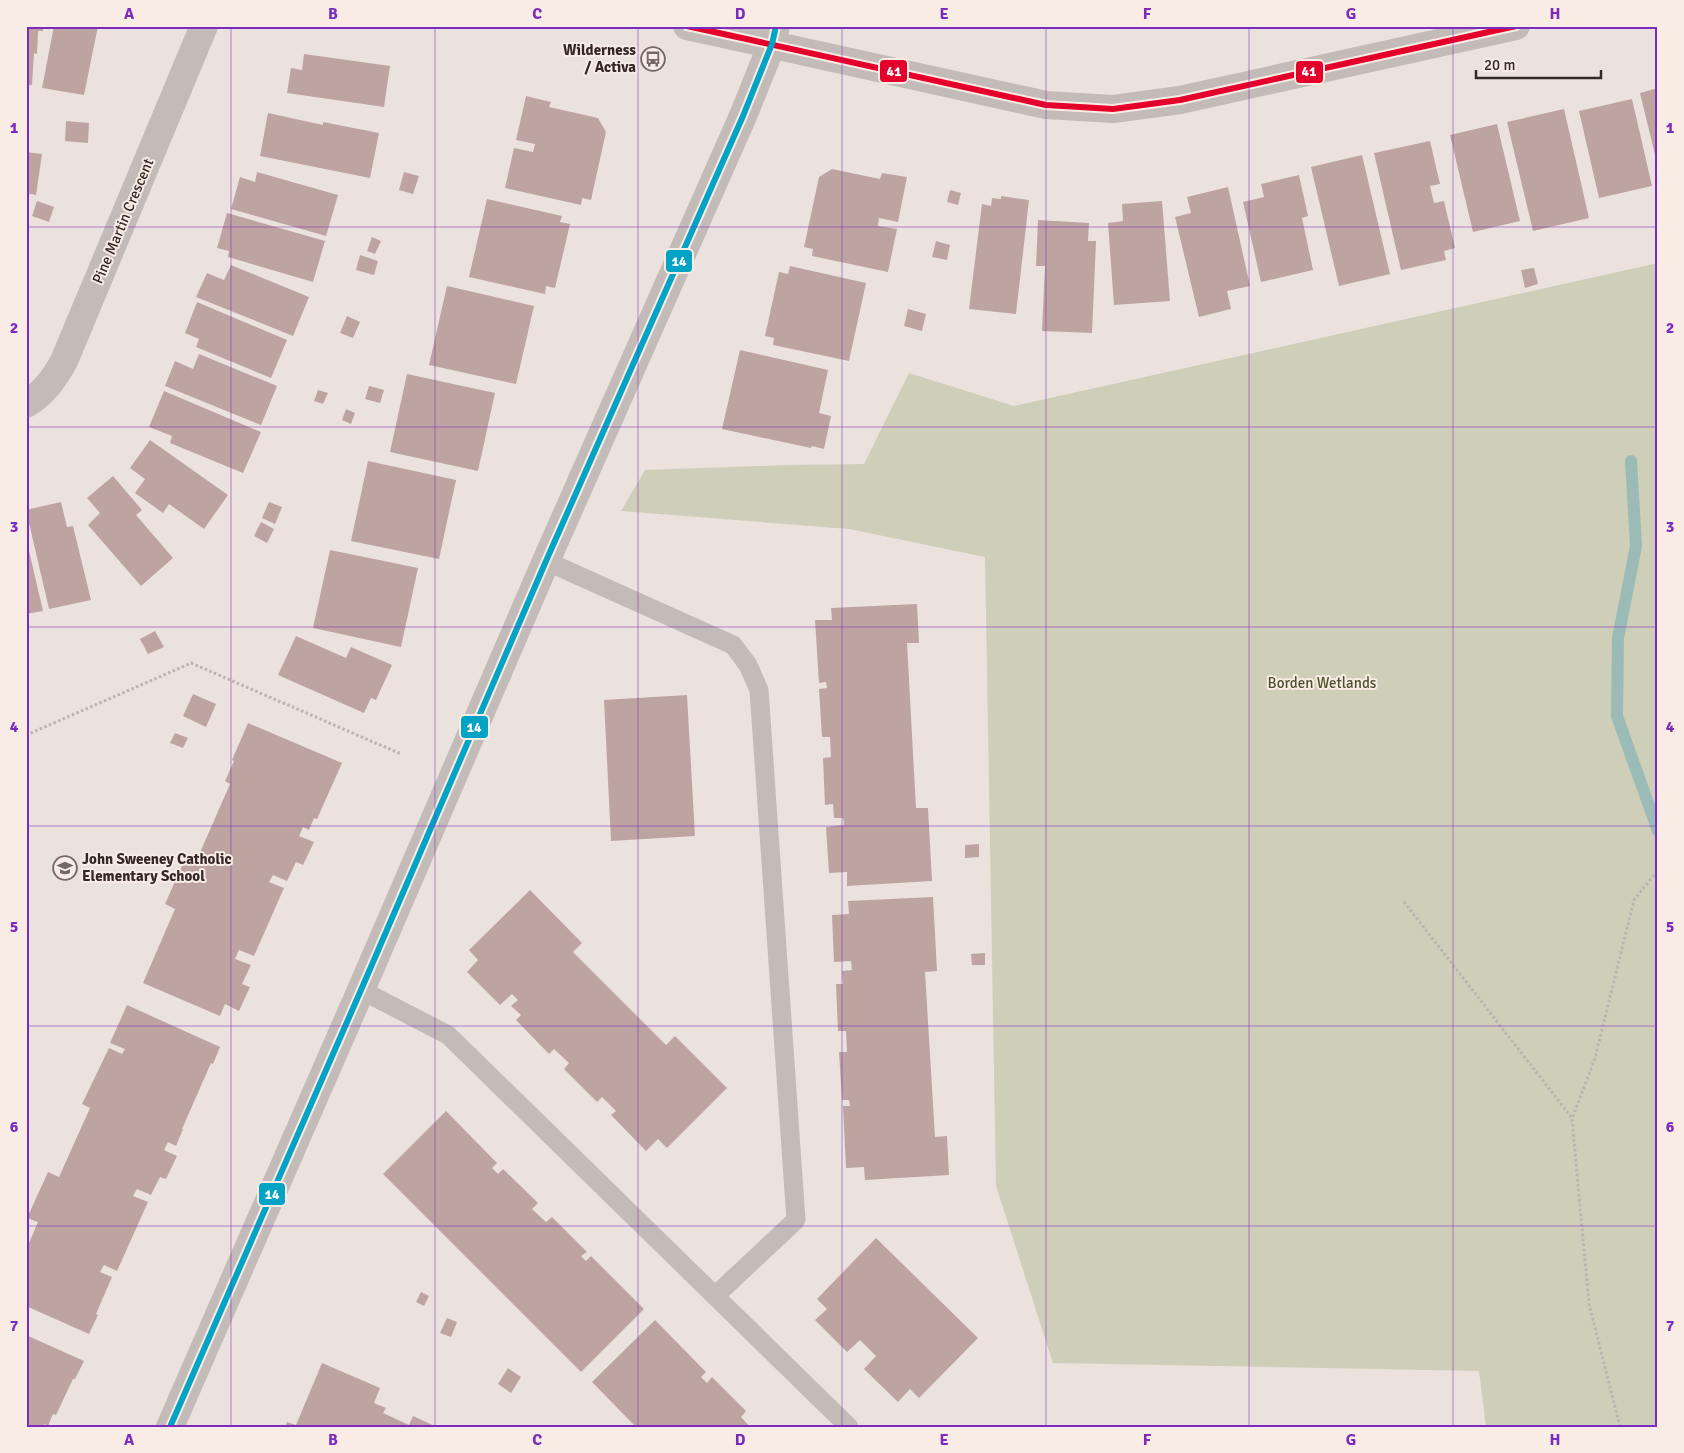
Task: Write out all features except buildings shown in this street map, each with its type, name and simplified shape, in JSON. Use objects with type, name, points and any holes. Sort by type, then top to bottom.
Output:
[{"type":"street","name":"Pine Martin Crescent","points":[[26,404],[43,392],[64,361],[204,26]]},
{"type":"street","points":[[687,26],[774,35],[1046,105],[1113,109],[1180,100],[1516,26]]},
{"type":"street","points":[[170,1427],[362,990],[546,561],[743,116],[774,35]]},
{"type":"lane","points":[[546,561],[732,645],[748,665],[759,690],[796,1220],[715,1296]]},
{"type":"lane","points":[[362,990],[448,1035],[849,1427]]},
{"type":"path","points":[[26,735],[191,663],[402,754]]},
{"type":"path","points":[[1620,1427],[1589,1304],[1572,1119],[1595,1058],[1634,900],[1658,870]]},
{"type":"path","points":[[1404,902],[1572,1119]]},
{"type":"green space","name":"Borden Wetlands","points":[[1658,263],[1658,1427],[1486,1427],[1479,1371],[1053,1363],[996,1186],[985,557],[849,529],[621,511],[645,470],[864,464],[909,373],[1014,406]]},
{"type":"waterway","points":[[1631,461],[1636,546],[1618,638],[1617,716],[1658,831]]},
{"type":"transit line","name":"41","points":[[687,26],[1046,105],[1113,109],[1180,100],[1516,26]]},
{"type":"transit line","name":"14","points":[[170,1427],[546,561],[743,116],[772,44],[776,26]]},
{"type":"place","name":"Wilderness / Activa","points":[[653,59]]},
{"type":"place","name":"John Sweeney Catholic Elementary School","points":[[65,868]]}]
